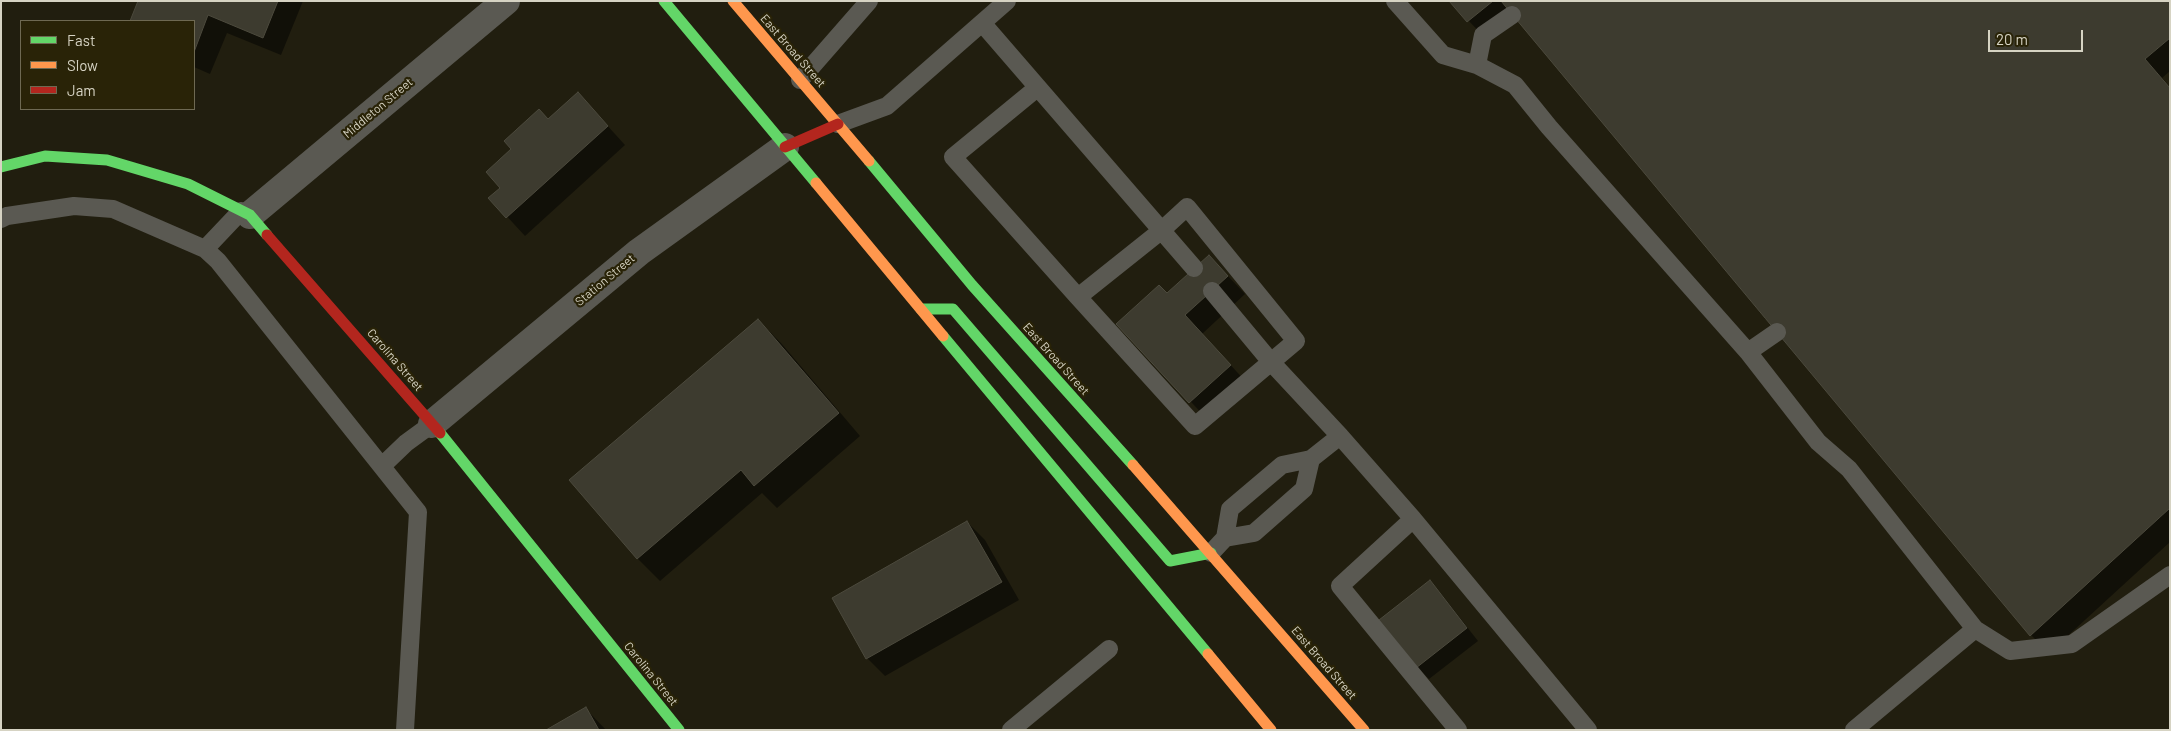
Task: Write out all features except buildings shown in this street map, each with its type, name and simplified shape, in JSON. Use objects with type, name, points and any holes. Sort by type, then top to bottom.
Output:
[{"type":"main road","points":[[664,1],[1271,730]]},
{"type":"main road","name":"East Broad Street","points":[[733,1],[972,285],[1211,553],[1364,730]]},
{"type":"main road","points":[[786,147],[838,124]]},
{"type":"main road","name":"Carolina Street","points":[[1,167],[46,156],[106,160],[188,184],[246,213],[432,424],[679,730]]},
{"type":"main road","points":[[921,309],[953,309],[1170,561],[1211,553]]},
{"type":"street","name":"Middleton Street","points":[[246,213],[506,1]]},
{"type":"street","name":"Station Street","points":[[432,424],[640,252],[786,147]]},
{"type":"lane","points":[[800,80],[869,1]]},
{"type":"lane","points":[[838,124],[887,106],[983,24],[1007,1]]},
{"type":"lane","points":[[1395,1],[1443,55],[1476,64],[1515,85],[1549,127],[1748,352],[1818,442],[1849,469],[1976,629],[2010,650],[2072,644],[2170,575]]},
{"type":"lane","points":[[1476,64],[1483,35],[1512,15]]},
{"type":"lane","points":[[983,24],[1036,88],[1194,268]]},
{"type":"lane","points":[[1036,88],[953,157],[1078,297],[1195,426],[1296,341],[1187,207],[1162,230],[1078,297]]},
{"type":"lane","points":[[1,220],[7,216],[74,206],[113,208],[205,248],[218,261],[382,466],[418,512],[405,730]]},
{"type":"lane","points":[[205,248],[246,213]]},
{"type":"lane","points":[[1212,291],[1271,362],[1340,436],[1412,519],[1588,730]]},
{"type":"lane","points":[[1748,352],[1777,332]]},
{"type":"lane","points":[[382,466],[406,443],[432,424]]},
{"type":"lane","points":[[1211,553],[1225,538],[1230,509],[1282,466],[1311,459],[1340,436]]},
{"type":"lane","points":[[1225,538],[1254,533],[1304,490],[1311,459]]},
{"type":"lane","points":[[1412,519],[1340,586],[1458,730]]},
{"type":"lane","points":[[1854,730],[1976,629]]},
{"type":"lane","points":[[1011,730],[1109,649]]},
{"type":"traffic: fast","points":[[664,1],[816,183]]},
{"type":"traffic: fast","points":[[1,167],[45,156],[107,160],[188,184],[250,215],[267,235]]},
{"type":"traffic: fast","points":[[869,161],[972,285],[1133,465]]},
{"type":"traffic: fast","points":[[921,309],[953,309],[1170,561],[1211,553]]},
{"type":"traffic: fast","points":[[943,336],[1208,654]]},
{"type":"traffic: fast","points":[[440,433],[679,730]]},
{"type":"traffic: slow","points":[[733,1],[869,161]]},
{"type":"traffic: slow","points":[[816,183],[943,336]]},
{"type":"traffic: slow","points":[[1133,465],[1364,730]]},
{"type":"traffic: slow","points":[[1208,654],[1271,730]]},
{"type":"traffic: jam","points":[[785,147],[838,124]]},
{"type":"traffic: jam","points":[[267,235],[440,433]]}]
